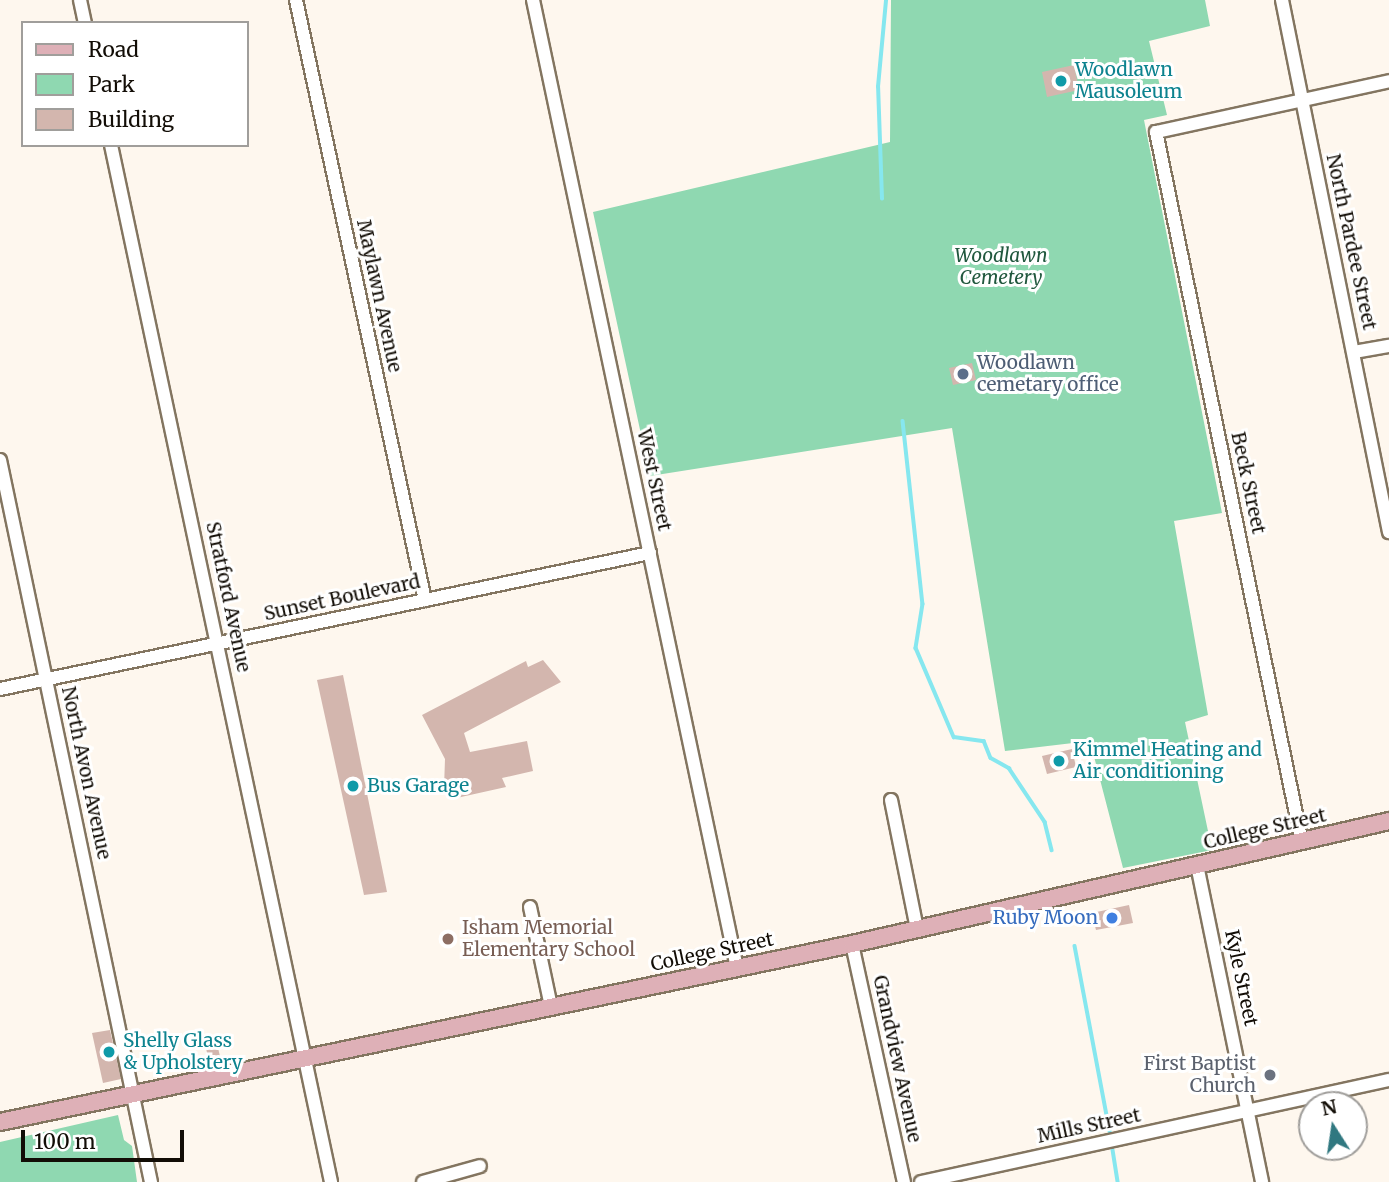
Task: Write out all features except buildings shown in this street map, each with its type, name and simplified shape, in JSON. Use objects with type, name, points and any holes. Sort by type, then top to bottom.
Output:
[{"type":"main road","name":"College Street","points":[[0,1122],[852,944],[1389,821]]},
{"type":"street","points":[[80,0],[85,21]]},
{"type":"street","name":"Maylawn Avenue","points":[[296,0],[425,600]]},
{"type":"street","name":"West Street","points":[[533,0],[737,968]]},
{"type":"street","name":"North Pardee Street","points":[[1282,0],[1389,532]]},
{"type":"street","points":[[1303,99],[1389,81]]},
{"type":"street","name":"Beck Street","points":[[1302,843],[1156,131],[1303,99]]},
{"type":"street","name":"Stratford Avenue","points":[[111,147],[307,1058],[331,1182]]},
{"type":"street","points":[[1354,352],[1389,346]]},
{"type":"street","name":"North Avon Avenue","points":[[0,460],[151,1182]]},
{"type":"street","name":"Sunset Boulevard","points":[[0,690],[650,553]]},
{"type":"street","points":[[891,800],[917,929]]},
{"type":"street","name":"Kyle Street","points":[[1197,865],[1262,1182]]},
{"type":"street","points":[[530,907],[551,1007]]},
{"type":"street","name":"Grandview Avenue","points":[[852,944],[904,1182]]},
{"type":"street","name":"Mills Street","points":[[921,1182],[1389,1080]]},
{"type":"street","points":[[423,1182],[480,1166]]},
{"type":"green space","name":"Woodlawn Cemetery","points":[[891,0],[1205,0],[1210,26],[1149,41],[1167,115],[1144,120],[1222,513],[1174,521],[1208,715],[1185,722],[1212,850],[1123,868],[1090,741],[1005,751],[952,428],[650,476],[593,212],[890,142]]},
{"type":"green space","points":[[118,1115],[124,1140],[132,1146],[137,1182],[0,1182],[0,1142]]},
{"type":"waterway","points":[[882,199],[878,87],[886,0]]},
{"type":"waterway","points":[[903,421],[923,604],[916,648],[954,737],[984,741],[991,758],[1009,768],[1045,822],[1052,850]]},
{"type":"waterway","points":[[1075,946],[1110,1132]]},
{"type":"waterway","points":[[1113,1150],[1118,1182]]},
{"type":"place","name":"Woodlawn Mausoleum","points":[[1061,81]]},
{"type":"place","name":"Woodlawn cemetary office","points":[[963,374]]},
{"type":"place","name":"Kimmel Heating and Air conditioning","points":[[1059,761]]},
{"type":"place","name":"Bus Garage","points":[[353,786]]},
{"type":"place","name":"Ruby Moon","points":[[1112,918]]},
{"type":"place","name":"Isham Memorial Elementary School","points":[[448,939]]},
{"type":"place","name":"Shelly Glass & Upholstery","points":[[109,1052]]},
{"type":"place","name":"First Baptist Church","points":[[1270,1075]]}]
